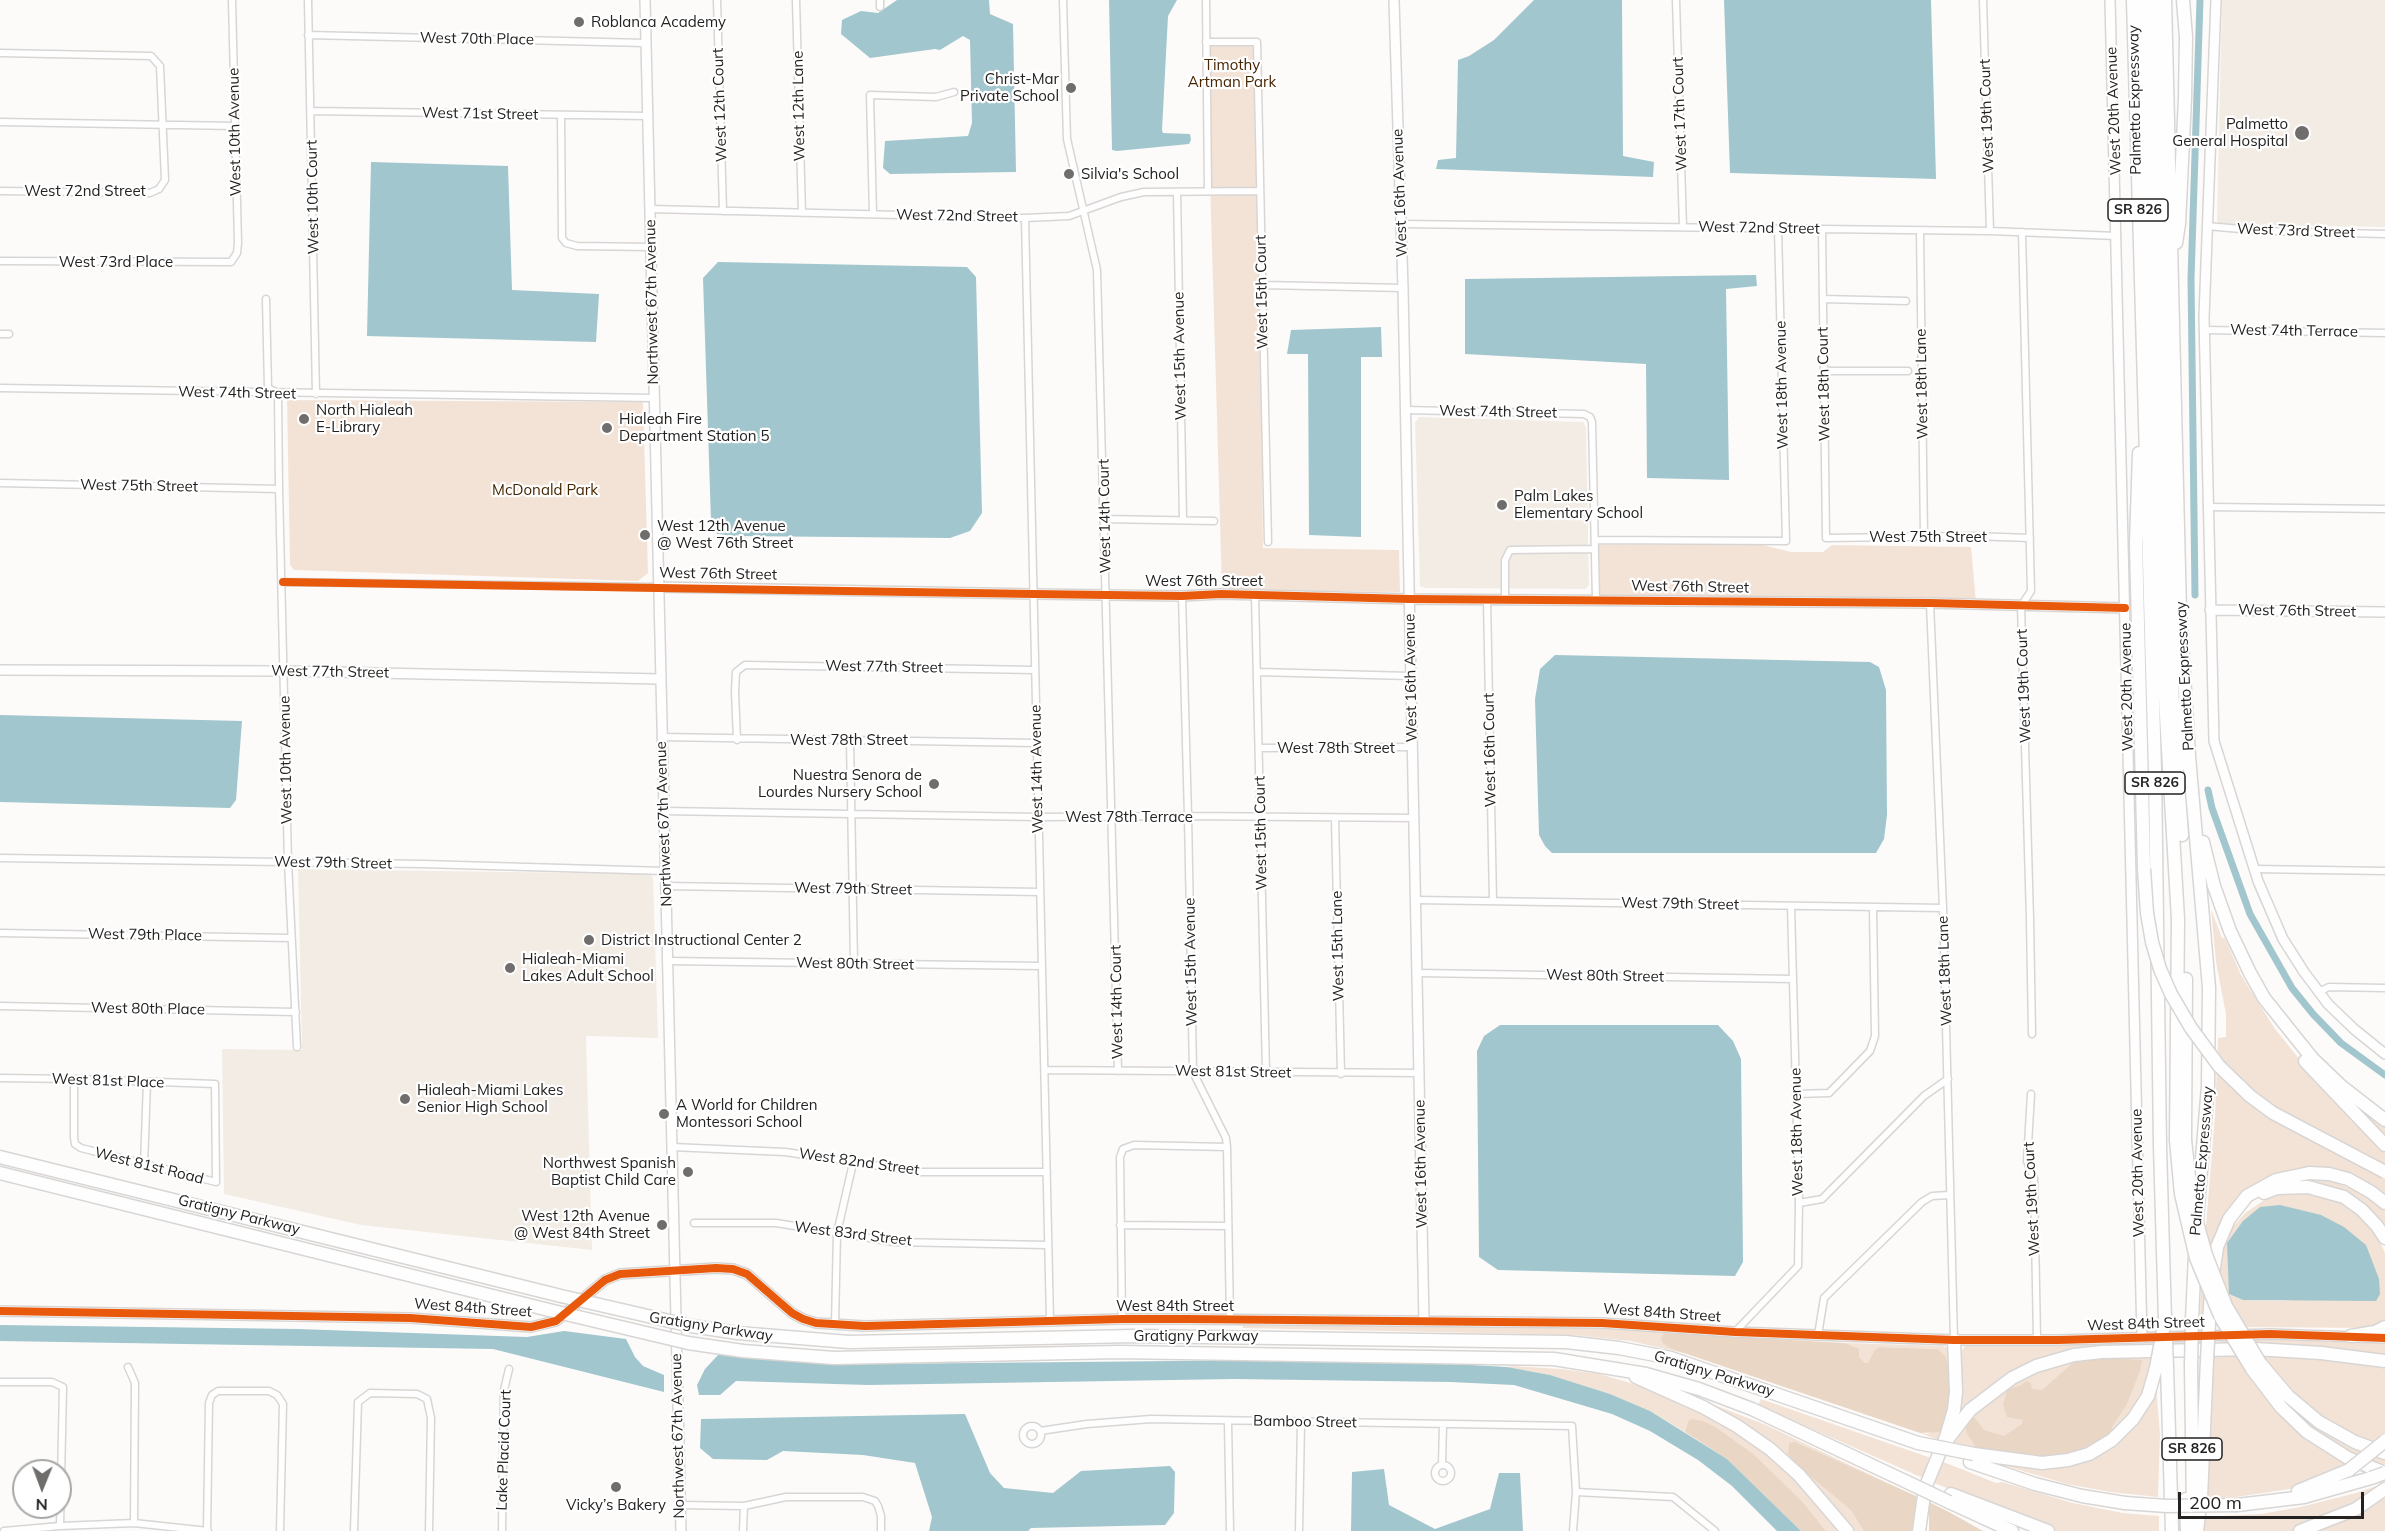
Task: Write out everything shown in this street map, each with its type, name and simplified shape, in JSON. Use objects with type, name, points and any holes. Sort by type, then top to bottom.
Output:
[{"type":"highway","name":"Palmetto Expressway","points":[[2133,0],[2155,771],[2160,1148],[2165,1320],[2162,1367]]},
{"type":"highway","points":[[2143,0],[2162,646],[2178,919],[2181,1140],[2192,1204],[2206,1255],[2226,1306],[2256,1366],[2281,1407],[2307,1432],[2348,1458],[2385,1473]]},
{"type":"highway","points":[[2155,0],[2172,661],[2186,929],[2181,1140]]},
{"type":"highway","name":"Palmetto Expressway","points":[[2165,0],[2180,610],[2206,942],[2210,1032],[2189,1320],[2188,1367],[2195,1531]]},
{"type":"highway","points":[[2171,264],[2179,224],[2184,142],[2186,37],[2183,0]]},
{"type":"highway","points":[[2145,419],[2138,464],[2136,544],[2144,869],[2147,913],[2160,969],[2171,994],[2191,1028],[2219,1066],[2250,1096],[2273,1113],[2385,1172]]},
{"type":"highway","points":[[2172,661],[2198,917],[2203,1006],[2201,1081],[2188,1248],[2189,1320]]},
{"type":"highway","points":[[2194,811],[2214,886],[2230,931],[2250,973],[2303,1059],[2385,1145]]},
{"type":"highway","points":[[2279,1019],[2312,1058],[2341,1086],[2385,1120]]},
{"type":"highway","name":"Gratigny Parkway","points":[[0,1157],[561,1296],[691,1326],[738,1334],[849,1342],[1134,1336],[1566,1342],[1620,1348],[1671,1358],[1918,1443],[1972,1458],[2035,1484],[2082,1496],[2125,1503],[2167,1506],[2271,1502],[2304,1497],[2385,1473]]},
{"type":"highway","name":"Gratigny Parkway","points":[[0,1173],[549,1310],[688,1343],[743,1351],[834,1358],[1118,1352],[1392,1355],[1554,1359],[1622,1369],[1699,1389],[1752,1409],[1907,1482],[1950,1498]]},
{"type":"highway","points":[[2195,1531],[2201,1498],[2209,1323],[2217,1247],[2229,1219],[2247,1196],[2260,1187],[2284,1177],[2309,1173],[2329,1174],[2348,1179],[2385,1203]]},
{"type":"highway","points":[[2229,1219],[2252,1199],[2264,1193],[2277,1188],[2308,1186],[2344,1197],[2362,1210],[2378,1226],[2385,1238]]},
{"type":"highway","points":[[2351,1336],[2374,1332],[2385,1327]]},
{"type":"highway","points":[[1919,1531],[1925,1488],[1953,1417],[1956,1398],[1954,1340]]},
{"type":"highway","points":[[1943,1445],[1970,1410],[2012,1377],[2036,1366],[2074,1355],[2102,1352],[2272,1349],[2385,1361]]},
{"type":"highway","points":[[2256,1366],[2313,1418],[2349,1439],[2385,1453]]},
{"type":"highway","points":[[1972,1458],[2042,1463],[2068,1460],[2089,1454],[2112,1440],[2133,1419],[2148,1396],[2162,1367]]},
{"type":"highway","name":"SR 826","points":[[2162,1367],[2172,1531]]},
{"type":"highway","points":[[2187,1531],[2188,1367]]},
{"type":"highway","points":[[1622,1369],[1642,1381],[1703,1407],[1762,1443],[1799,1475],[1847,1531]]},
{"type":"highway","points":[[2271,1502],[2349,1470],[2385,1441]]},
{"type":"highway","points":[[2300,1531],[2356,1509],[2385,1489]]},
{"type":"highway","points":[[1950,1498],[2012,1531]]},
{"type":"highway","points":[[1950,1498],[2048,1531]]},
{"type":"street","name":"West 10th Avenue","points":[[231,262],[237,253],[238,243],[232,0]]},
{"type":"street","name":"West 10th Court","points":[[308,0],[316,394]]},
{"type":"street","name":"Northwest 67th Avenue","points":[[645,0],[681,1531]]},
{"type":"street","name":"West 12th Court","points":[[717,0],[723,211]]},
{"type":"street","name":"West 12th Lane","points":[[796,0],[802,213]]},
{"type":"street","name":"West 14th Court","points":[[1063,0],[1067,139],[1097,270],[1118,1071]]},
{"type":"street","points":[[1206,0],[1208,191]]},
{"type":"street","name":"West 16th Avenue","points":[[1394,0],[1403,288],[1424,1321]]},
{"type":"street","name":"West 17th Court","points":[[1676,0],[1683,227]]},
{"type":"street","name":"West 19th Court","points":[[1983,0],[1990,231]]},
{"type":"street","name":"West 20th Avenue","points":[[2110,0],[2142,1338]]},
{"type":"street","points":[[2216,0],[2204,330],[2215,744],[2265,902],[2282,938],[2318,992],[2354,1029],[2385,1054]]},
{"type":"street","name":"West 70th Place","points":[[308,35],[646,43]]},
{"type":"street","name":"West 15th Court","points":[[1206,42],[1257,42],[1268,542]]},
{"type":"street","points":[[0,53],[151,56],[160,66],[163,125]]},
{"type":"street","points":[[873,214],[870,95],[936,97],[954,92]]},
{"type":"street","name":"West 71st Street","points":[[311,111],[648,117]]},
{"type":"street","points":[[561,115],[562,238],[566,243],[577,246],[650,247]]},
{"type":"street","points":[[0,122],[236,126]]},
{"type":"street","name":"West 72nd Street","points":[[0,190],[150,193],[159,189],[165,180],[163,125]]},
{"type":"street","name":"West 72nd Street","points":[[650,209],[1025,218],[1070,216],[1144,192],[1260,191]]},
{"type":"street","name":"West 15th Avenue","points":[[1177,192],[1183,520]]},
{"type":"street","name":"West 14th Avenue","points":[[1025,218],[1050,1320]]},
{"type":"street","name":"West 72nd Street","points":[[1400,224],[1990,231],[2117,236]]},
{"type":"street","name":"West 73rd Street","points":[[2207,226],[2262,231],[2385,234]]},
{"type":"street","name":"West 18th Avenue","points":[[1595,540],[1786,541],[1778,229]]},
{"type":"street","name":"West 18th Court","points":[[1822,229],[1826,538]]},
{"type":"street","name":"West 18th Lane","points":[[1920,231],[1924,537]]},
{"type":"street","name":"West 19th Court","points":[[2022,232],[2031,591],[2021,606],[2032,1034]]},
{"type":"street","name":"West 73rd Place","points":[[0,261],[231,262]]},
{"type":"street","points":[[1263,285],[1403,288]]},
{"type":"street","name":"West 10th Avenue","points":[[267,299],[268,388],[278,393],[288,862],[297,1047]]},
{"type":"street","points":[[1823,299],[1905,301]]},
{"type":"street","name":"West 74th Terrace","points":[[2204,330],[2385,333]]},
{"type":"street","points":[[0,334],[9,334]]},
{"type":"street","points":[[1824,371],[1908,371]]},
{"type":"street","name":"West 74th Street","points":[[0,388],[654,398]]},
{"type":"street","name":"West 74th Street","points":[[1405,410],[1584,414],[1590,417],[1595,540]]},
{"type":"street","name":"West 75th Street","points":[[0,483],[279,489]]},
{"type":"street","points":[[2207,507],[2385,509]]},
{"type":"street","points":[[1105,519],[1214,521]]},
{"type":"street","name":"West 75th Street","points":[[1826,538],[2030,538]]},
{"type":"street","points":[[1595,540],[1596,600]]},
{"type":"street","points":[[1505,600],[1505,560],[1510,550],[1595,549]]},
{"type":"street","name":"West 76th Street","points":[[283,582],[1487,600],[1930,603],[2125,608]]},
{"type":"street","name":"West 15th Court","points":[[1256,595],[1266,1072]]},
{"type":"street","name":"West 15th Avenue","points":[[1182,596],[1192,1072],[1226,1138],[1230,1320]]},
{"type":"street","name":"West 16th Court","points":[[1487,600],[1492,901]]},
{"type":"street","name":"West 18th Lane","points":[[1930,603],[1943,908],[1954,1340]]},
{"type":"street","name":"West 76th Street","points":[[2210,610],[2385,612]]},
{"type":"street","name":"West 77th Street","points":[[736,740],[736,672],[745,665],[1035,670]]},
{"type":"street","name":"West 77th Street","points":[[0,670],[284,671],[660,678]]},
{"type":"street","points":[[1258,672],[1410,676]]},
{"type":"street","name":"West 78th Street","points":[[662,737],[736,740],[1037,743]]},
{"type":"street","points":[[850,740],[854,964]]},
{"type":"street","name":"West 78th Street","points":[[1260,748],[1413,747]]},
{"type":"street","name":"West 78th Terrace","points":[[663,811],[1039,817],[1414,818]]},
{"type":"street","name":"West 15th Lane","points":[[1335,819],[1341,1074]]},
{"type":"street","name":"West 79th Street","points":[[0,858],[523,866],[665,871]]},
{"type":"street","points":[[2254,869],[2385,871]]},
{"type":"street","name":"West 79th Street","points":[[665,886],[1040,892]]},
{"type":"street","name":"West 79th Street","points":[[1416,900],[1943,908]]},
{"type":"street","name":"West 18th Avenue","points":[[1735,1332],[1798,1266],[1799,1203],[1791,906]]},
{"type":"street","points":[[1796,1094],[1829,1093],[1870,1051],[1875,1036],[1873,908]]},
{"type":"street","name":"West 79th Place","points":[[0,933],[291,938]]},
{"type":"street","name":"West 80th Street","points":[[668,961],[1042,966]]},
{"type":"street","name":"West 80th Street","points":[[1418,973],[1793,979]]},
{"type":"street","points":[[2318,992],[2329,987],[2385,988]]},
{"type":"street","name":"West 80th Place","points":[[0,1006],[296,1012]]},
{"type":"street","name":"West 81st Street","points":[[1046,1070],[1420,1073]]},
{"type":"street","name":"West 81st Place","points":[[0,1078],[215,1084],[216,1182]]},
{"type":"street","name":"West 81st Road","points":[[74,1079],[74,1137],[75,1144],[81,1149],[216,1182]]},
{"type":"street","points":[[1799,1203],[1822,1199],[1924,1096],[1948,1079]]},
{"type":"street","points":[[144,1165],[147,1082]]},
{"type":"street","name":"West 19th Court","points":[[2031,1094],[2027,1161],[2034,1178],[2037,1340]]},
{"type":"street","points":[[1122,1319],[1120,1157],[1123,1149],[1134,1145],[1227,1147]]},
{"type":"street","name":"West 82nd Street","points":[[672,1147],[785,1152],[920,1172],[1047,1172]]},
{"type":"street","points":[[835,1325],[837,1233],[853,1163]]},
{"type":"street","points":[[1818,1335],[1824,1298],[1922,1202],[1932,1197],[1950,1196]]},
{"type":"street","name":"West 83rd Street","points":[[694,1223],[776,1223],[894,1242],[1047,1245]]},
{"type":"street","points":[[1120,1225],[1228,1226]]},
{"type":"street","name":"West 84th Street","points":[[0,1311],[410,1318],[531,1327],[556,1321],[604,1280],[620,1274],[674,1269],[733,1269],[747,1274],[803,1319],[835,1325],[1122,1319],[1424,1321],[1602,1323],[1735,1332],[1954,1340],[2270,1334],[2385,1338]]},
{"type":"street","points":[[128,1368],[135,1383],[134,1523]]},
{"type":"street","name":"Lake Placid Court","points":[[502,1531],[504,1390],[509,1369]]},
{"type":"street","points":[[0,1382],[52,1382],[63,1387],[60,1526]]},
{"type":"street","points":[[4,1531],[134,1523],[207,1531],[208,1403],[212,1395],[218,1391],[269,1391],[277,1395],[283,1404],[280,1531]]},
{"type":"street","points":[[354,1531],[358,1402],[370,1393],[417,1394],[427,1399],[431,1418],[429,1531]]},
{"type":"street","name":"Bamboo Street","points":[[1040,1431],[1088,1424],[1151,1419],[1572,1426],[1576,1492]]},
{"type":"street","points":[[1228,1422],[1230,1531]]},
{"type":"street","points":[[1299,1531],[1300,1422]]},
{"type":"street","points":[[1442,1465],[1443,1424]]},
{"type":"street","points":[[1573,1531],[1576,1492],[1673,1497],[1715,1531]]},
{"type":"street","points":[[680,1505],[744,1506],[786,1497],[863,1497],[875,1502],[878,1506],[881,1531]]},
{"type":"street","points":[[743,1531],[744,1506]]},
{"type":"shaded area","name":"Palmetto General Hospital","points":[[2222,0],[2385,0],[2385,227],[2219,224],[2217,220]]},
{"type":"shaded area","name":"Palm Lakes Elementary School","points":[[1419,417],[1583,422],[1586,427],[1589,585],[1586,589],[1426,588],[1420,586],[1415,423]]},
{"type":"shaded area","name":"Hialeah-Miami Lakes Senior High School","points":[[298,869],[649,874],[653,877],[658,1038],[586,1036],[592,1250],[361,1225],[224,1194],[222,1049],[302,1050]]},
{"type":"shaded area","points":[[1664,1333],[1845,1343],[1859,1349],[1859,1357],[1865,1363],[1868,1363],[1879,1347],[1938,1349],[1946,1357],[1949,1369],[1949,1413],[1939,1432],[1920,1433],[1669,1348],[1662,1342],[1661,1336]]},
{"type":"shaded area","points":[[2090,1357],[2142,1360],[2127,1404],[2112,1427],[2113,1433],[2075,1452],[2051,1457],[1983,1450],[1976,1447],[1967,1434],[1965,1425],[1968,1417],[1975,1418],[1984,1430],[2004,1436],[2022,1424],[2023,1420],[2007,1417],[2003,1405],[2007,1389],[2020,1386],[2026,1381],[2031,1383],[2032,1389],[2042,1390],[2075,1361]]},
{"type":"shaded area","points":[[1691,1419],[1703,1421],[1715,1427],[1752,1453],[1803,1502],[1826,1531],[1801,1531],[1727,1459],[1685,1432]]},
{"type":"shaded area","points":[[1795,1442],[1916,1496],[1912,1531],[1864,1531],[1851,1510],[1797,1465],[1788,1454],[1789,1443]]},
{"type":"shaded area","points":[[1929,1502],[1949,1512],[1983,1531],[1929,1531]]},
{"type":"green space","name":"Timothy Artman Park","points":[[1257,42],[1263,548],[1399,550],[1400,592],[1222,590],[1206,44]]},
{"type":"green space","name":"McDonald Park","points":[[287,400],[643,402],[648,573],[638,581],[294,570],[290,565]]},
{"type":"green space","points":[[1759,544],[1791,552],[1823,552],[1832,545],[1971,547],[1976,602],[1596,598],[1596,545]]},
{"type":"green space","points":[[2211,909],[2222,938],[2225,938],[2241,975],[2275,1029],[2323,1088],[2385,1153],[2385,1199],[2371,1189],[2291,1172],[2227,1214],[2219,1225],[2210,1249],[2205,1316],[2200,1316],[2215,1116],[2218,1038],[2226,1037],[2226,1014],[2216,962]]},
{"type":"green space","points":[[2347,1096],[2385,1125],[2385,1142]]},
{"type":"green space","points":[[2296,1179],[2332,1181],[2357,1191],[2385,1211],[2385,1233],[2367,1211],[2296,1181]]},
{"type":"green space","points":[[2304,1192],[2344,1203],[2363,1219],[2385,1253],[2385,1321],[2383,1323],[2371,1328],[2243,1327],[2216,1268],[2227,1234],[2245,1213],[2263,1201],[2279,1195]],"holes":[[[2229,1294],[2293,1301],[2243,1300]]]},
{"type":"green space","points":[[1243,1325],[1609,1327],[1664,1333],[1661,1336],[1669,1348],[1692,1355],[1630,1341],[1573,1335],[1243,1328]]},
{"type":"green space","points":[[2274,1338],[2385,1343],[2385,1359],[2220,1344],[2221,1341]]},
{"type":"green space","points":[[1845,1344],[1948,1348],[1952,1408],[1941,1441],[1920,1433],[1928,1434],[1949,1413],[1949,1369],[1946,1358],[1938,1349],[1879,1347],[1868,1363],[1865,1363],[1861,1361],[1853,1346]]},
{"type":"green space","points":[[2153,1344],[2062,1353],[1962,1416],[1957,1415],[1958,1357],[1965,1346]]},
{"type":"green space","points":[[2211,1352],[2235,1352],[2316,1445],[2350,1464],[2297,1488],[2204,1499]]},
{"type":"green space","points":[[2259,1352],[2385,1366],[2385,1434],[2373,1446],[2321,1416],[2295,1395]]},
{"type":"green space","points":[[2153,1354],[2146,1386],[2133,1410],[2111,1436],[2089,1448],[2058,1458],[2022,1457],[1949,1443],[1968,1417],[1996,1391],[2059,1361]]},
{"type":"green space","points":[[1507,1367],[1599,1374],[1641,1386],[1680,1401],[1750,1439],[1795,1477],[1841,1531],[1826,1531],[1803,1502],[1752,1454],[1703,1421],[1688,1422],[1685,1432],[1650,1411],[1610,1394],[1550,1375]]},
{"type":"green space","points":[[2156,1384],[2160,1435],[2158,1497],[2110,1492],[2067,1484],[1988,1461],[2095,1454]]},
{"type":"green space","points":[[1689,1395],[1766,1425],[1917,1497],[1914,1531],[1849,1531],[1816,1491]]},
{"type":"green space","points":[[2278,1396],[2356,1448],[2385,1459],[2385,1464],[2379,1467],[2367,1462],[2320,1436]]},
{"type":"green space","points":[[1761,1399],[1931,1458],[1923,1478],[1758,1405]]},
{"type":"green space","points":[[1941,1461],[1996,1483],[2002,1482],[2073,1503],[2123,1513],[2159,1516],[2159,1531],[2056,1531],[2037,1525],[1932,1482]]},
{"type":"green space","points":[[2385,1483],[2385,1531],[2202,1531],[2203,1517],[2261,1514],[2300,1507]]},
{"type":"water","points":[[897,0],[989,0],[990,14],[1013,24],[1016,172],[890,174],[883,168],[885,141],[968,136],[972,123],[970,40],[963,36],[940,50],[870,58],[841,34],[842,20],[861,11],[878,13]]},
{"type":"water","points":[[1109,0],[1177,0],[1168,16],[1162,130],[1163,133],[1190,134],[1189,144],[1112,150]]},
{"type":"water","points":[[1534,0],[1622,0],[1623,156],[1654,162],[1653,177],[1436,169],[1438,160],[1456,158],[1458,60],[1469,56],[1494,40]]},
{"type":"water","points":[[1724,0],[1931,0],[1936,179],[1730,173]]},
{"type":"water","points":[[371,162],[508,166],[512,290],[599,294],[596,342],[367,336]]},
{"type":"water","points":[[718,262],[967,267],[976,277],[982,513],[970,531],[950,538],[717,534],[711,521],[703,278]]},
{"type":"water","points":[[1756,275],[1757,286],[1726,289],[1729,480],[1647,478],[1646,364],[1465,354],[1465,279]]},
{"type":"water","points":[[1381,327],[1382,357],[1361,357],[1361,537],[1309,535],[1308,354],[1287,354],[1291,330]]},
{"type":"water","points":[[1555,655],[1870,662],[1879,667],[1886,690],[1887,815],[1884,839],[1876,853],[1552,853],[1539,835],[1535,699],[1540,669]]},
{"type":"water","points":[[0,715],[242,721],[236,800],[230,808],[0,802]]},
{"type":"water","points":[[1500,1025],[1718,1025],[1733,1041],[1741,1059],[1743,1262],[1735,1276],[1498,1270],[1479,1257],[1477,1051],[1484,1036]]},
{"type":"water","points":[[2280,1205],[2321,1215],[2344,1227],[2366,1245],[2379,1279],[2380,1294],[2376,1301],[2243,1300],[2229,1294],[2227,1243],[2243,1221],[2260,1207]]},
{"type":"water","points":[[0,1325],[298,1329],[527,1337],[564,1331],[626,1339],[635,1357],[643,1366],[664,1375],[664,1392],[493,1349],[0,1341]]},
{"type":"water","points":[[719,1354],[871,1364],[1277,1360],[1419,1362],[1507,1367],[1550,1375],[1610,1394],[1650,1411],[1727,1459],[1801,1531],[1777,1531],[1732,1486],[1698,1460],[1650,1431],[1612,1414],[1514,1385],[1234,1379],[868,1385],[736,1381],[720,1395],[699,1395],[697,1385],[705,1369]]},
{"type":"water","points":[[965,1414],[990,1473],[1004,1488],[1053,1493],[1081,1471],[1170,1466],[1175,1472],[1174,1513],[1165,1525],[1031,1528],[1028,1531],[929,1531],[932,1517],[915,1463],[863,1455],[783,1451],[767,1460],[713,1459],[700,1448],[701,1419]]},
{"type":"water","points":[[1384,1469],[1389,1505],[1435,1529],[1490,1509],[1499,1473],[1520,1473],[1523,1531],[1351,1531],[1352,1472]]},
{"type":"waterway","points":[[2195,595],[2191,279],[2200,0]]},
{"type":"waterway","points":[[2208,790],[2212,808],[2250,914],[2292,988],[2341,1043],[2385,1075]]},
{"type":"cycle path","points":[[283,582],[1182,596],[1221,594],[1409,599],[1930,603],[2125,608]]},
{"type":"cycle path","points":[[0,1311],[410,1318],[531,1327],[556,1321],[605,1280],[620,1274],[716,1268],[733,1269],[747,1274],[792,1313],[803,1319],[816,1323],[865,1326],[1186,1319],[1602,1323],[1735,1332],[1954,1340],[2058,1340],[2270,1334],[2385,1338]]},
{"type":"place","name":"Roblanca Academy","points":[[579,22]]},
{"type":"place","name":"Christ-Mar Private School","points":[[1071,88]]},
{"type":"place","name":"Palmetto General Hospital","points":[[2302,133]]},
{"type":"place","name":"Silvia's School","points":[[1069,174]]},
{"type":"place","name":"North Hialeah E-Library","points":[[304,419]]},
{"type":"place","name":"Hialeah Fire Department Station 5","points":[[607,428]]},
{"type":"place","name":"Palm Lakes Elementary School","points":[[1502,505]]},
{"type":"place","name":"West 12th Avenue @ West 76th Street","points":[[645,535]]},
{"type":"place","name":"Nuestra Senora de Lourdes Nursery School","points":[[934,784]]},
{"type":"place","name":"District Instructional Center 2","points":[[589,940]]},
{"type":"place","name":"Hialeah-Miami Lakes Adult School","points":[[510,968]]},
{"type":"place","name":"Hialeah-Miami Lakes Senior High School","points":[[405,1099]]},
{"type":"place","name":"A World for Children Montessori School","points":[[664,1114]]},
{"type":"place","name":"Northwest Spanish Baptist Child Care","points":[[688,1172]]},
{"type":"place","name":"West 12th Avenue @ West 84th Street","points":[[662,1225]]},
{"type":"place","name":"Vicky’s Bakery","points":[[616,1487]]}]
